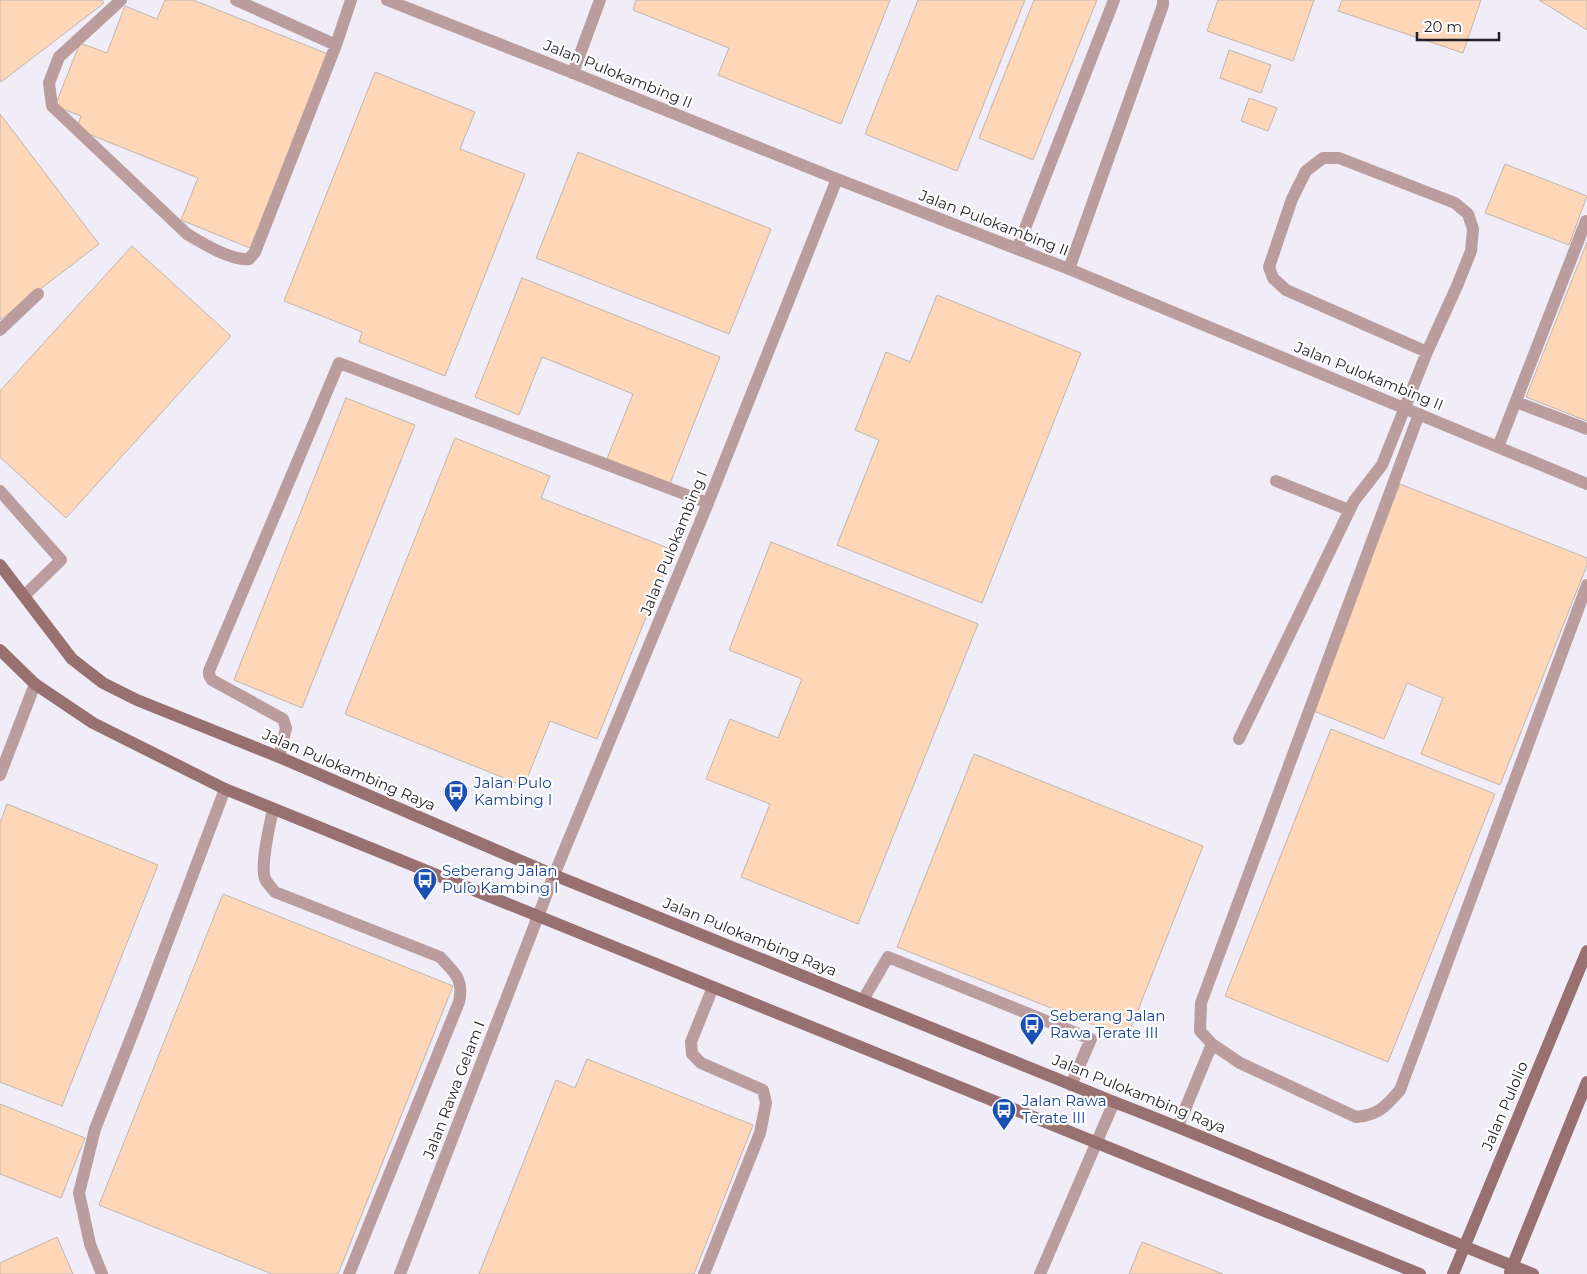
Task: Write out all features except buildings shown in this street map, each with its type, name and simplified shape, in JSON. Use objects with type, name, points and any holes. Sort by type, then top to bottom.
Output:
[{"type":"street","points":[[122,0],[59,57],[49,82],[52,106],[186,234],[204,245],[242,260],[249,259],[255,252],[336,45],[351,0]]},
{"type":"street","points":[[236,0],[336,45]]},
{"type":"street","name":"Jalan Pulokambing II","points":[[387,0],[1069,269],[1587,484]]},
{"type":"street","points":[[573,73],[600,0]]},
{"type":"street","points":[[1017,249],[1114,0]]},
{"type":"street","points":[[1069,269],[1164,5],[1163,0]]},
{"type":"street","points":[[1239,739],[1349,510],[1382,465],[1427,352],[1458,286],[1471,251],[1473,229],[1468,214],[1455,204],[1339,158],[1323,158],[1306,171],[1292,199],[1269,267],[1272,278],[1286,290],[1427,352]]},
{"type":"street","name":"Jalan Pulokambing I","points":[[537,917],[708,503],[837,179]]},
{"type":"street","points":[[1498,447],[1586,221]]},
{"type":"street","points":[[0,330],[38,294]]},
{"type":"street","points":[[279,757],[286,728],[283,719],[212,680],[209,671],[339,363],[708,503]]},
{"type":"street","points":[[1516,402],[1587,429]]},
{"type":"street","points":[[1419,414],[1201,1003],[1200,1031],[1212,1044],[1240,1063],[1356,1117],[1370,1116],[1385,1108],[1400,1090],[1587,585]]},
{"type":"street","points":[[1276,481],[1349,510]]},
{"type":"street","points":[[0,491],[60,560],[24,596]]},
{"type":"street","name":"Jalan Pulokambing Raya","points":[[0,565],[72,659],[104,683],[137,700],[279,757],[554,875],[1114,1102],[1178,1126],[1464,1247],[1511,1270],[1533,1274]]},
{"type":"street","points":[[0,650],[35,684],[93,723],[225,789],[1420,1274]]},
{"type":"street","points":[[0,775],[35,684]]},
{"type":"street","points":[[102,1274],[90,1244],[79,1192],[95,1128],[140,1016],[225,789]]},
{"type":"street","points":[[273,809],[263,869],[266,880],[275,892],[440,957],[456,974],[462,988],[459,1002],[349,1274]]},
{"type":"street","name":"Jalan Rawa Gelam I","points":[[400,1274],[537,917]]},
{"type":"street","name":"Jalan Pulolio","points":[[1453,1274],[1587,951]]},
{"type":"street","points":[[863,1000],[888,957],[1091,1039],[1072,1085]]},
{"type":"street","points":[[704,1274],[760,1133],[766,1103],[763,1090],[701,1063],[692,1054],[690,1042],[713,987]]},
{"type":"street","points":[[1178,1126],[1212,1044]]},
{"type":"street","points":[[1511,1270],[1587,1082]]},
{"type":"street","points":[[1040,1274],[1114,1102]]},
{"type":"shaded area","points":[[0,0],[1587,0],[1587,1274],[0,1274]]},
{"type":"place","name":"Jalan Pulo Kambing I","points":[[456,813]]},
{"type":"place","name":"Seberang Jalan Pulo Kambing I","points":[[425,901]]},
{"type":"place","name":"Seberang Jalan Rawa Terate III","points":[[1032,1046]]},
{"type":"place","name":"Jalan Rawa Terate III","points":[[1004,1131]]}]
